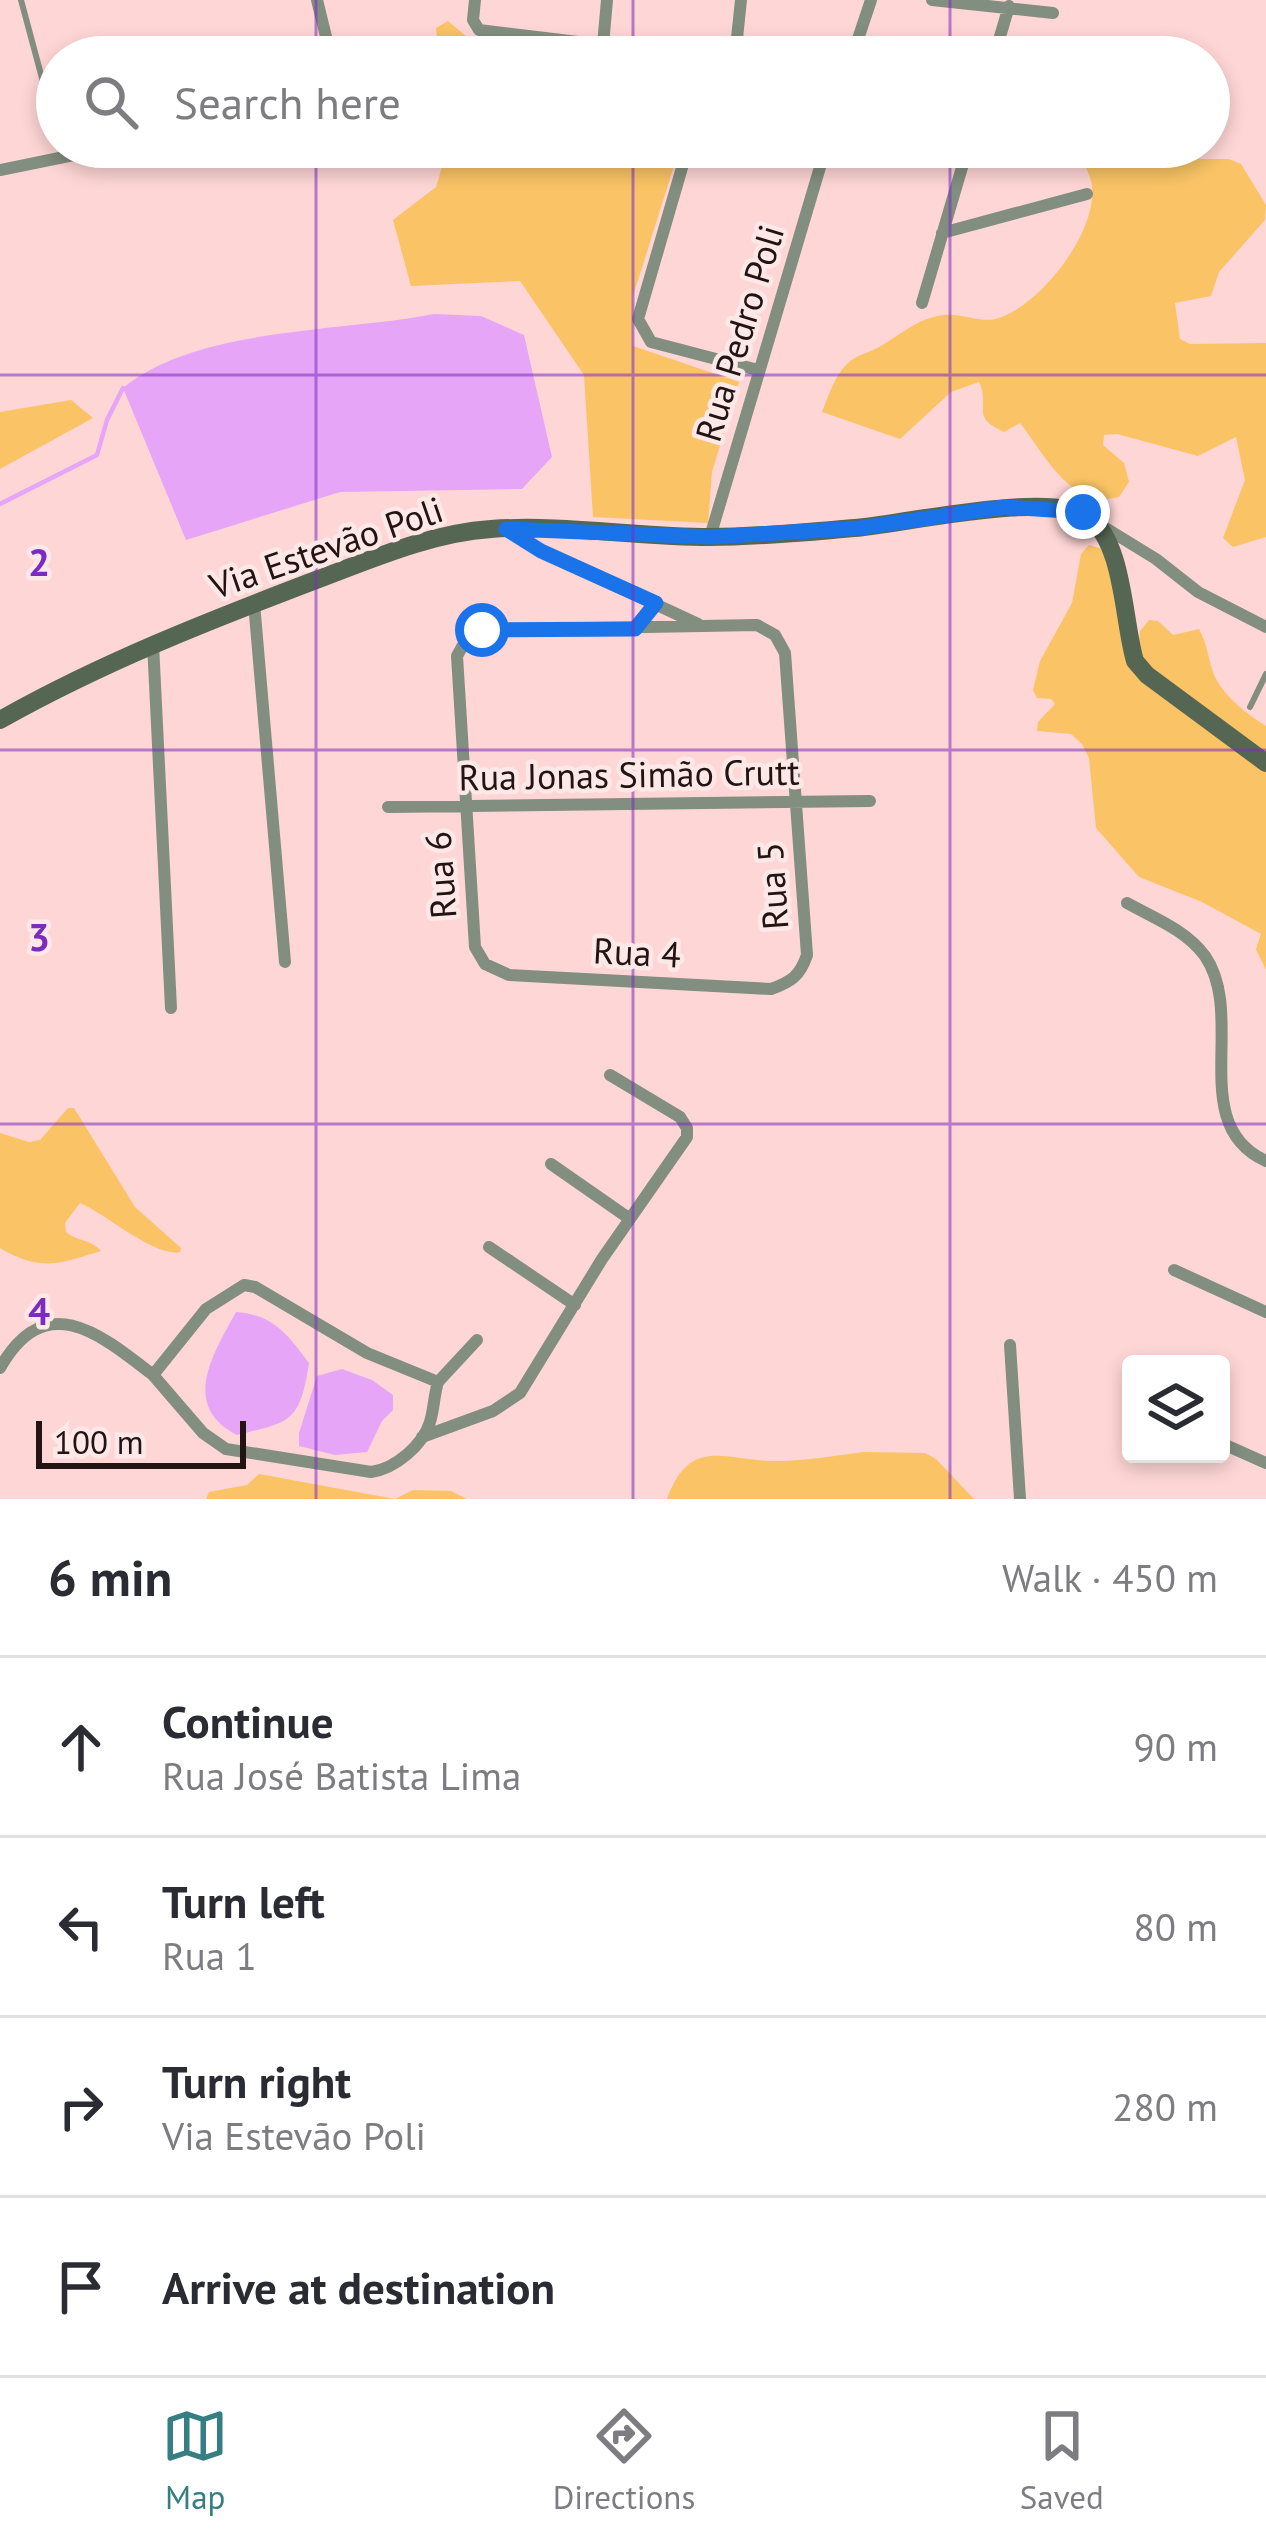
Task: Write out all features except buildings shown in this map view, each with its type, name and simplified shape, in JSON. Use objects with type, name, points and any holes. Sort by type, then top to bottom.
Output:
[{"type":"main road","name":"Via Estevão Poli","points":[[0,720],[68,681],[153,644],[431,540],[506,529],[710,537],[860,528],[1004,507],[1083,512],[1095,522]]},
{"type":"main road","points":[[1095,522],[1113,551],[1135,662],[1266,763]]},
{"type":"street","points":[[317,0],[326,36]]},
{"type":"street","points":[[475,0],[473,20],[479,30],[529,36]]},
{"type":"street","points":[[604,36],[607,0]]},
{"type":"street","points":[[737,36],[740,0]]},
{"type":"street","points":[[859,36],[871,0]]},
{"type":"street","points":[[932,0],[1053,13]]},
{"type":"street","points":[[1000,36],[1009,6]]},
{"type":"street","points":[[0,170],[36,162]]},
{"type":"street","points":[[682,168],[638,319],[651,342],[758,370]]},
{"type":"street","name":"Rua Pedro Poli","points":[[710,537],[820,168]]},
{"type":"street","points":[[922,303],[962,168]]},
{"type":"street","points":[[942,233],[1088,194]]},
{"type":"street","points":[[1095,522],[1156,559],[1198,592],[1266,627]]},
{"type":"street","points":[[506,529],[541,551],[703,626]]},
{"type":"street","points":[[254,603],[285,962]]},
{"type":"street","points":[[635,629],[656,603]]},
{"type":"street","name":"Rua 5","points":[[703,626],[757,625],[775,635],[785,652],[807,955],[801,973],[788,984]]},
{"type":"street","points":[[635,629],[703,626]]},
{"type":"street","name":"Rua 6","points":[[485,964],[475,946],[457,656],[467,638],[482,630],[635,629]]},
{"type":"street","points":[[153,644],[171,1008]]},
{"type":"street","name":"Rua Jonas Simão Crutt","points":[[388,807],[870,801]]},
{"type":"street","points":[[1127,904],[1179,932],[1210,966],[1222,998],[1225,1116],[1240,1143],[1266,1161]]},
{"type":"street","name":"Rua 4","points":[[485,964],[508,975],[770,989],[788,984]]},
{"type":"street","points":[[0,1368],[24,1334],[53,1322],[88,1332],[153,1375],[220,1446],[371,1472],[393,1465],[434,1425],[493,1411],[520,1393],[688,1132],[680,1117],[610,1075]]},
{"type":"street","points":[[551,1164],[629,1219]]},
{"type":"street","points":[[489,1246],[575,1305]]},
{"type":"street","points":[[1174,1270],[1266,1312]]},
{"type":"street","points":[[153,1375],[206,1310],[244,1285],[367,1353],[438,1382]]},
{"type":"street","points":[[434,1425],[438,1382],[477,1340]]},
{"type":"street","points":[[1010,1345],[1020,1499]]},
{"type":"street","points":[[1230,1447],[1266,1463]]},
{"type":"lane","points":[[21,0],[36,56]]},
{"type":"lane","points":[[1250,706],[1266,674]]},
{"type":"shaded area","points":[[448,21],[466,36],[437,36],[436,28]]},
{"type":"shaded area","points":[[1230,159],[1241,164],[1266,205],[1265,220],[1219,272],[1211,296],[1175,303],[1180,339],[1190,344],[1266,343],[1266,537],[1233,547],[1223,538],[1245,480],[1236,437],[1198,456],[1117,434],[1104,435],[1103,445],[1124,463],[1129,482],[1119,497],[1102,499],[1073,488],[1061,477],[1020,423],[1004,432],[987,421],[979,382],[951,392],[900,439],[822,412],[847,364],[917,323],[951,315],[999,318],[1033,297],[1078,241],[1092,200],[1086,168],[1230,168]]},
{"type":"shaded area","points":[[442,168],[673,168],[633,296],[633,346],[739,382],[712,472],[708,523],[593,517],[584,375],[520,281],[411,286],[393,220],[436,187]]},
{"type":"shaded area","points":[[434,314],[481,316],[524,335],[552,457],[522,489],[340,492],[186,540],[123,388],[154,368],[230,343]]},
{"type":"shaded area","points":[[71,400],[93,418],[0,469],[0,412]]},
{"type":"shaded area","points":[[1089,545],[1107,550],[1138,656],[1140,631],[1149,620],[1158,621],[1173,635],[1199,629],[1219,684],[1266,726],[1266,970],[1256,949],[1261,934],[1202,902],[1139,877],[1096,828],[1089,758],[1082,744],[1071,734],[1037,731],[1038,722],[1055,704],[1037,698],[1033,690],[1040,661],[1072,603],[1081,554]]},
{"type":"shaded area","points":[[68,1108],[74,1108],[135,1207],[180,1252],[145,1242],[80,1203],[65,1223],[66,1232],[101,1251],[39,1263],[0,1248],[0,1133],[29,1142],[40,1140]]},
{"type":"shaded area","points":[[236,1312],[270,1322],[309,1363],[301,1398],[290,1417],[237,1435],[220,1423],[206,1394],[211,1362]]},
{"type":"shaded area","points":[[342,1369],[372,1380],[393,1395],[393,1410],[367,1452],[335,1455],[299,1446],[317,1376]]},
{"type":"shaded area","points":[[865,1452],[925,1453],[974,1499],[667,1499],[687,1466],[699,1459],[789,1461]]},
{"type":"shaded area","points":[[259,1474],[395,1499],[206,1499],[209,1492],[247,1485]]},
{"type":"shaded area","points":[[413,1490],[451,1491],[467,1499],[395,1499]]},
{"type":"waterway","points":[[0,504],[97,455],[123,388]]},
{"type":"route","points":[[482,630],[635,629],[656,603],[541,551],[506,529],[710,537],[860,528],[1004,507],[1083,512]]}]
